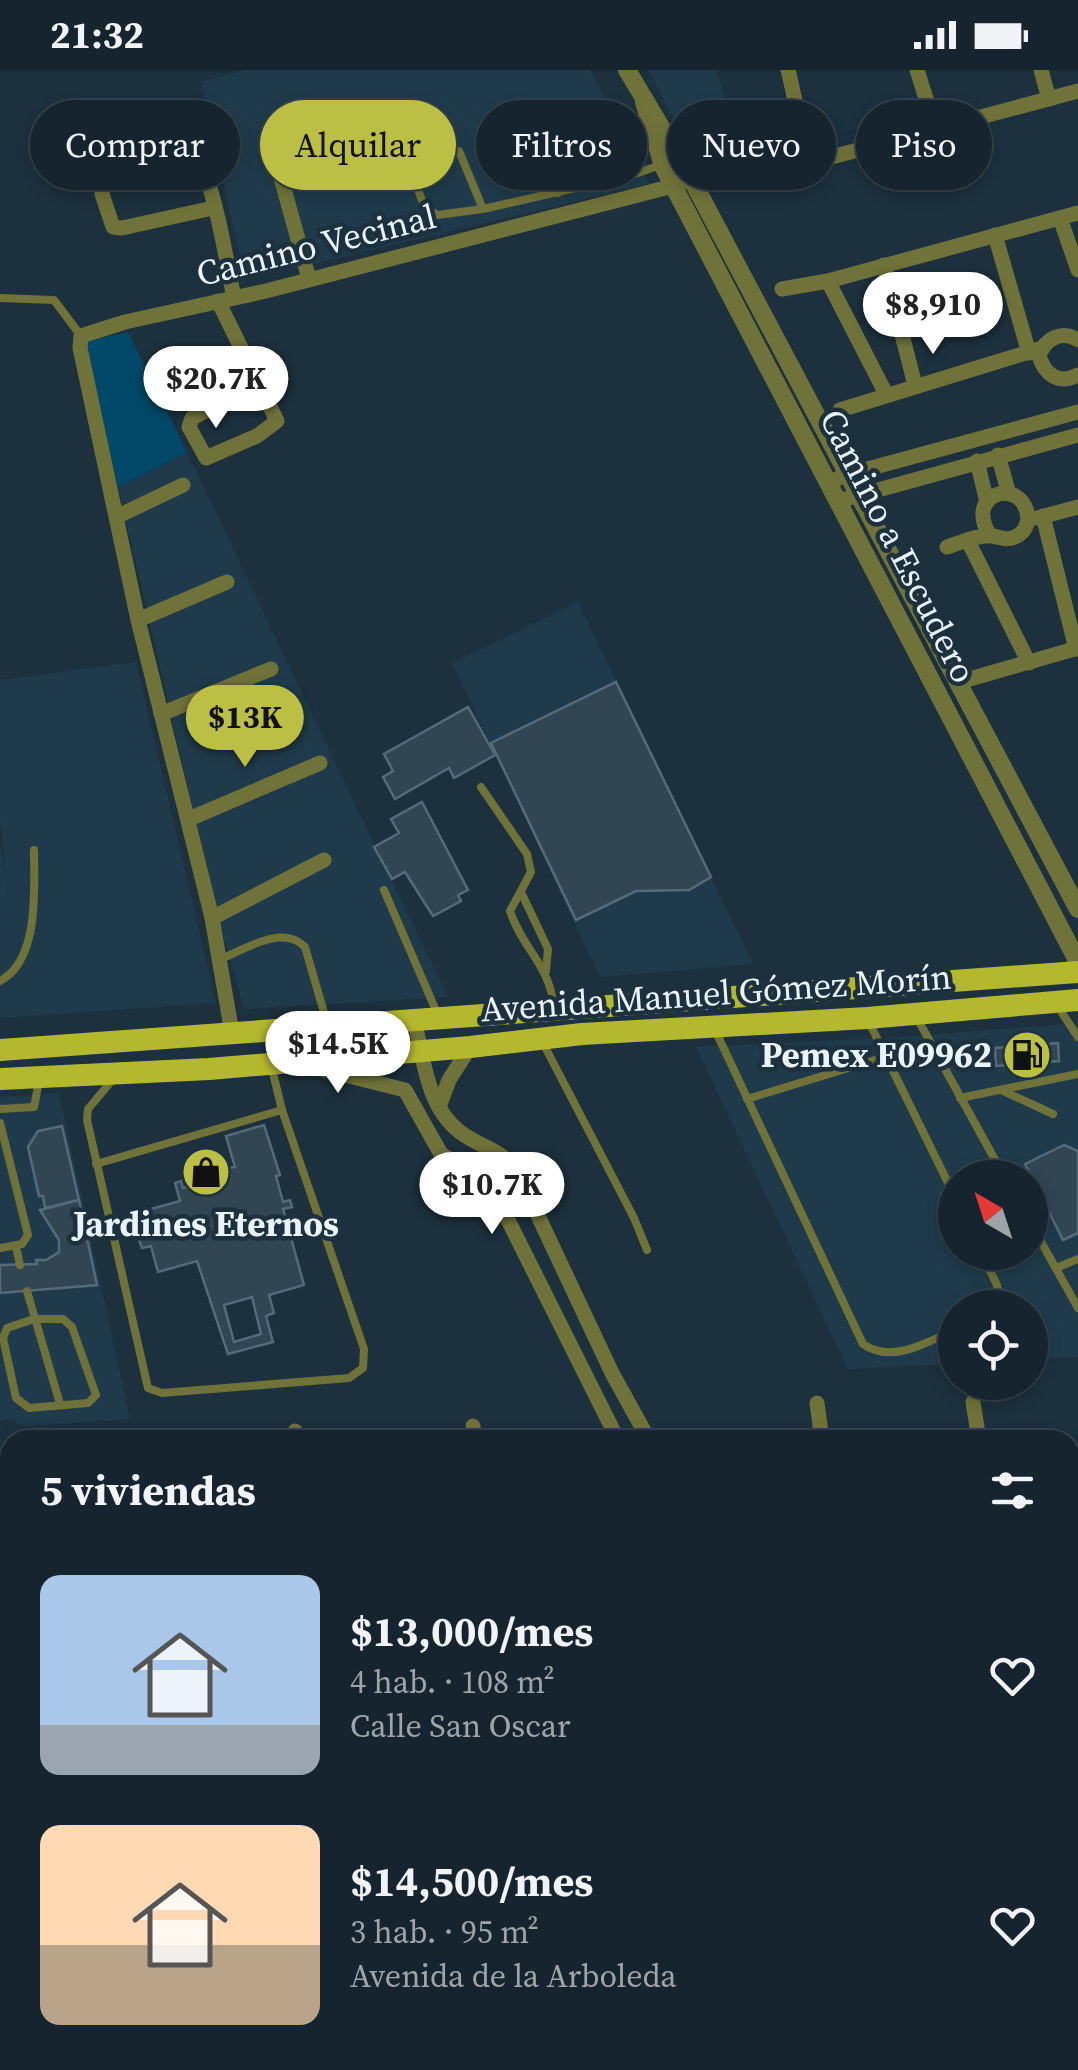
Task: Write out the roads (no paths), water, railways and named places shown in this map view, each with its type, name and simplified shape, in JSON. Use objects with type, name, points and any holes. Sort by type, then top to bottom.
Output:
[{"type":"main road","name":"Avenida Manuel Gómez Morín","points":[[0,1050],[1078,972]]},
{"type":"main road","name":"Avenida Manuel Gómez Morín","points":[[0,1078],[118,1075],[1066,1001]]},
{"type":"street","name":"Camino a Escudero","points":[[627,70],[667,151]]},
{"type":"street","points":[[788,70],[808,145],[828,158],[856,150]]},
{"type":"street","points":[[917,70],[926,100]]},
{"type":"street","points":[[1041,70],[1050,99]]},
{"type":"street","points":[[992,113],[1078,91]]},
{"type":"street","points":[[213,208],[122,228],[113,226],[108,219],[103,185],[190,161],[199,162],[204,170],[213,208],[226,300],[258,383],[277,420],[257,436],[206,458],[189,428],[192,418],[258,383]]},
{"type":"street","name":"Camino Vecinal","points":[[80,342],[126,322],[226,300],[667,186]]},
{"type":"street","points":[[285,190],[309,279]]},
{"type":"street","name":"Camino a Escudero","points":[[686,190],[838,501],[1078,962]]},
{"type":"street","name":"Camino a Escudero","points":[[687,190],[860,494],[1078,909]]},
{"type":"street","points":[[782,289],[828,281],[1078,213]]},
{"type":"street","points":[[1060,218],[1078,270]]},
{"type":"street","points":[[838,501],[1078,434],[1073,381],[1048,373],[1035,350],[995,235]]},
{"type":"street","points":[[884,265],[914,385]]},
{"type":"street","points":[[828,281],[886,394]]},
{"type":"street","points":[[840,410],[1035,350],[1055,336],[1078,340]]},
{"type":"street","points":[[80,342],[138,620],[212,918],[232,1033]]},
{"type":"street","points":[[829,482],[1075,413]]},
{"type":"street","points":[[984,438],[988,457],[987,502],[982,513],[990,535],[1002,540],[1013,538],[1035,518],[1078,507]]},
{"type":"street","points":[[988,457],[1008,494]]},
{"type":"street","points":[[118,516],[183,484]]},
{"type":"street","points":[[959,682],[1077,648],[1035,518],[1020,498],[1008,494],[996,495],[987,502]]},
{"type":"street","points":[[946,547],[990,535]]},
{"type":"street","points":[[968,541],[1029,663]]},
{"type":"street","points":[[138,620],[226,582]]},
{"type":"street","points":[[161,714],[270,668]]},
{"type":"street","points":[[189,819],[320,763]]},
{"type":"street","points":[[212,918],[324,860]]},
{"type":"street","points":[[414,1020],[436,1101],[454,1127],[504,1156],[516,1171],[612,1374],[645,1430]]},
{"type":"street","points":[[436,1101],[470,1047]]},
{"type":"street","points":[[282,1063],[404,1090],[436,1101]]},
{"type":"street","points":[[404,1090],[441,1154],[490,1185],[613,1430]]},
{"type":"street","points":[[509,1221],[534,1209]]},
{"type":"street","points":[[600,1404],[625,1394]]},
{"type":"street","points":[[973,1402],[977,1430]]},
{"type":"street","points":[[817,1403],[821,1430]]},
{"type":"lane","points":[[483,209],[459,150],[421,158],[415,163],[413,169],[424,206],[437,215],[483,209],[570,190]]},
{"type":"lane","points":[[0,298],[54,300],[80,342]]},
{"type":"lane","points":[[481,788],[527,854],[531,872],[510,911],[515,927],[546,972]]},
{"type":"lane","points":[[0,981],[22,960],[33,915],[34,850]]},
{"type":"lane","points":[[384,890],[438,1017]]},
{"type":"lane","points":[[521,892],[548,949],[546,972],[555,1009]]},
{"type":"lane","points":[[221,959],[281,936],[298,941],[304,947],[328,1028]]},
{"type":"lane","points":[[1066,1001],[1078,1037]]},
{"type":"lane","points":[[915,1014],[995,1160]]},
{"type":"lane","points":[[867,1018],[938,1161]]},
{"type":"lane","points":[[714,1028],[863,1344],[889,1355],[938,1336]]},
{"type":"lane","points":[[541,1039],[647,1250]]},
{"type":"lane","points":[[747,1099],[888,1056]]},
{"type":"lane","points":[[118,1075],[86,1114],[148,1388],[162,1393],[349,1378],[362,1368],[364,1349],[282,1110],[282,1063]]},
{"type":"lane","points":[[960,1098],[1078,1074]]},
{"type":"lane","points":[[0,1108],[34,1107],[39,1076]]},
{"type":"lane","points":[[1001,1090],[1053,1114]]},
{"type":"lane","points":[[96,1164],[282,1110]]},
{"type":"lane","points":[[0,1123],[28,1235],[16,1246],[0,1248]]},
{"type":"lane","points":[[16,1246],[20,1265]]},
{"type":"lane","points":[[1048,1254],[1078,1308]]},
{"type":"lane","points":[[1056,1268],[1078,1259]]},
{"type":"lane","points":[[28,1290],[60,1404]]},
{"type":"lane","points":[[34,1319],[63,1319],[70,1323],[96,1395],[84,1405],[29,1408],[16,1398],[2,1338],[7,1328],[34,1319]]},
{"type":"place","name":"Pemex E09962","points":[[1027,1055]]},
{"type":"place","name":"Jardines Eternos","points":[[206,1172]]}]
